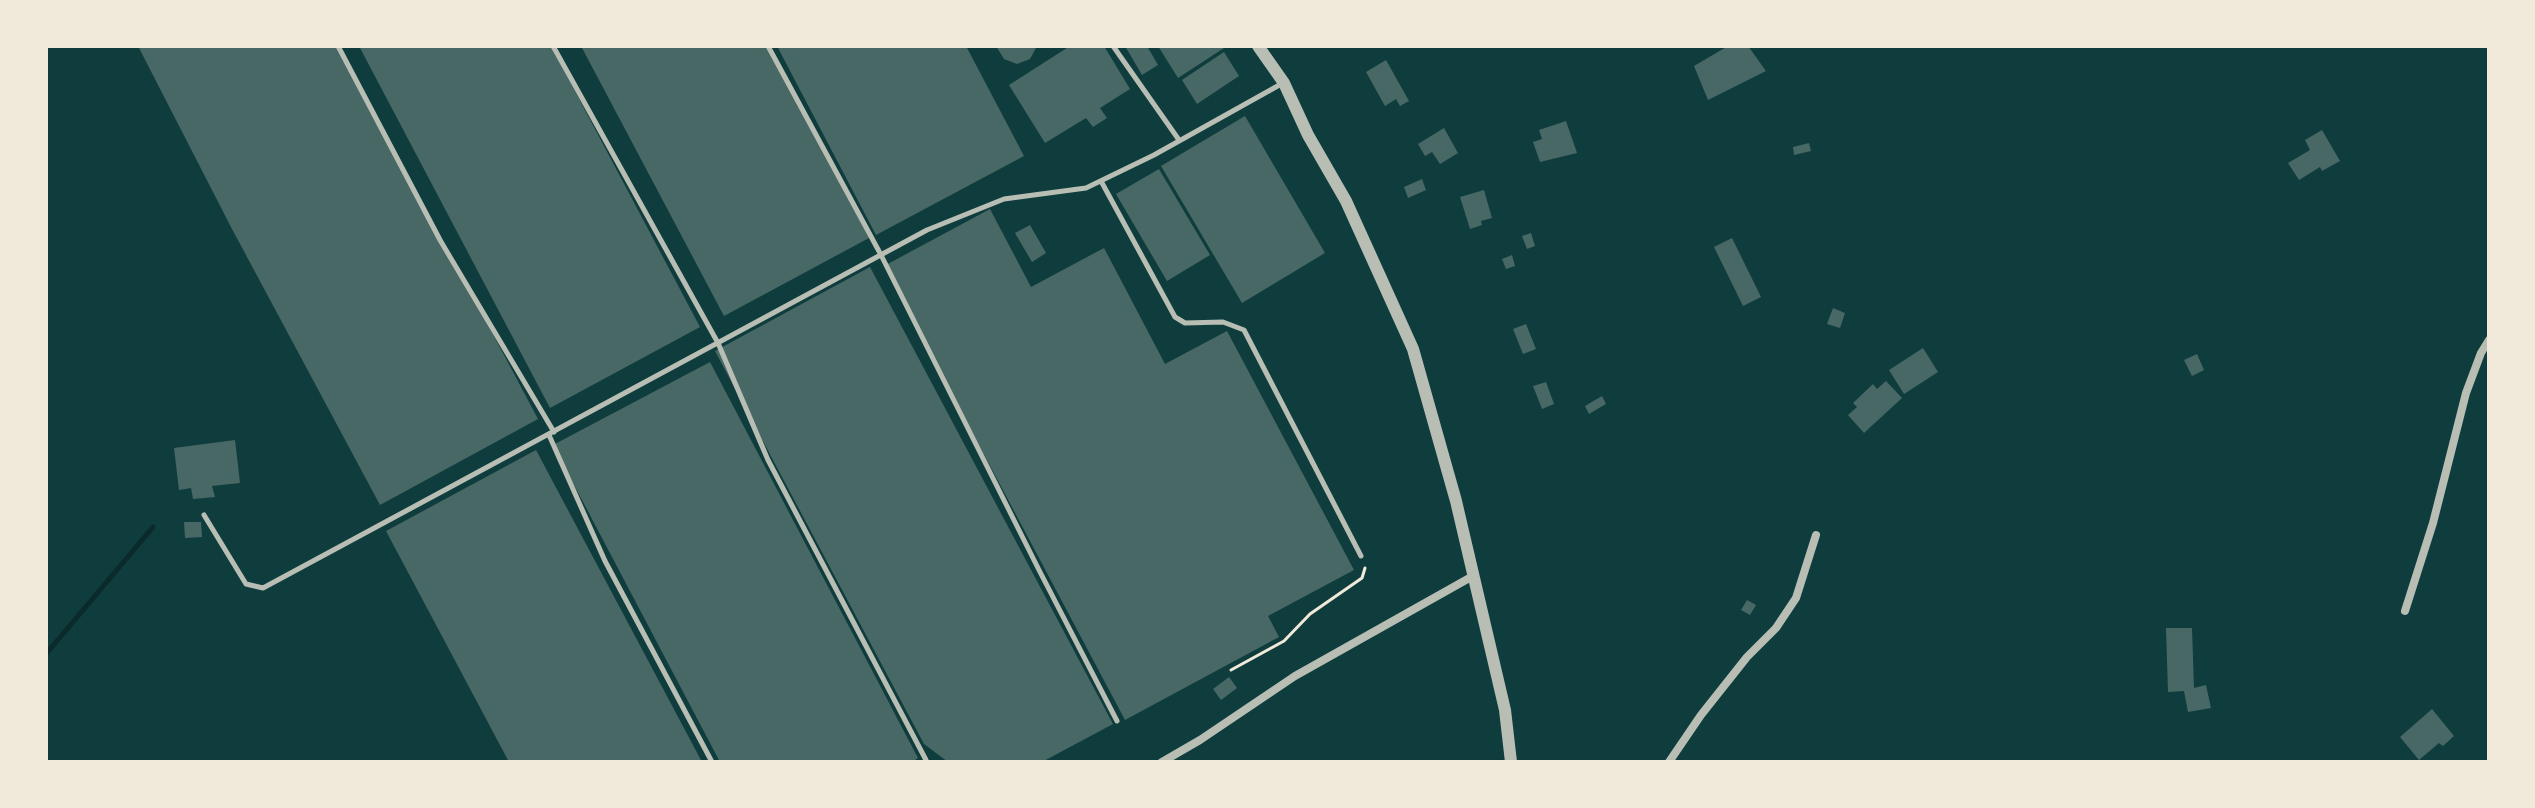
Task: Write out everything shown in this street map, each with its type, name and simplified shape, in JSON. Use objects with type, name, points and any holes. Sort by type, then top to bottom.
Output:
[{"type":"street","points":[[1258,46],[1284,83],[1308,135],[1346,201],[1413,349],[1456,501],[1505,710],[1511,762]]},
{"type":"street","points":[[2405,611],[2433,523],[2466,393],[2489,340]]},
{"type":"street","points":[[1669,762],[1710,704],[1790,608],[1816,535]]},
{"type":"street","points":[[1162,762],[1295,676],[1473,576]]},
{"type":"lane","points":[[338,46],[440,240],[551,433],[605,561],[712,762]]},
{"type":"lane","points":[[553,46],[718,343],[768,460],[926,760]]},
{"type":"lane","points":[[768,46],[881,255],[1117,721]]},
{"type":"lane","points":[[1113,46],[1179,140]]},
{"type":"lane","points":[[204,515],[246,584],[263,588],[927,230],[1004,199],[1086,188],[1284,83]]},
{"type":"lane","points":[[1101,181],[1175,317],[1185,323],[1223,322],[1244,330],[1361,556]]},
{"type":"path","points":[[1231,670],[1284,641],[1310,614],[1362,578],[1365,570],[1361,556]]},
{"type":"building","points":[[138,46],[340,46],[538,419],[380,505]]},
{"type":"building","points":[[359,46],[551,46],[700,327],[550,408]]},
{"type":"building","points":[[581,46],[767,46],[869,238],[724,316]]},
{"type":"building","points":[[777,46],[966,46],[1024,156],[876,235]]},
{"type":"building","points":[[996,46],[1037,46],[1030,59],[1017,64],[1004,59]]},
{"type":"building","points":[[1070,46],[1104,46],[1130,89],[1100,108],[1107,118],[1093,127],[1086,118],[1045,143],[1009,85]]},
{"type":"building","points":[[1125,46],[1147,46],[1158,65],[1142,75]]},
{"type":"building","points":[[1158,46],[1223,46],[1224,48],[1178,78]]},
{"type":"building","points":[[1728,46],[1748,46],[1766,71],[1708,100],[1694,66]]},
{"type":"building","points":[[1224,52],[1239,76],[1197,104],[1182,80]]},
{"type":"building","points":[[1386,60],[1409,101],[1400,106],[1396,99],[1385,106],[1366,72]]},
{"type":"building","points":[[1245,116],[1325,253],[1242,303],[1161,166]]},
{"type":"building","points":[[1566,121],[1577,153],[1540,162],[1533,142],[1542,139],[1539,130]]},
{"type":"building","points":[[1444,128],[1458,153],[1440,164],[1432,152],[1425,156],[1418,144]]},
{"type":"building","points":[[2322,130],[2340,161],[2322,171],[2320,167],[2299,180],[2288,163],[2310,150],[2305,140]]},
{"type":"building","points":[[1809,143],[1811,151],[1794,155],[1793,147]]},
{"type":"building","points":[[1159,169],[1210,255],[1167,281],[1116,194]]},
{"type":"building","points":[[1422,179],[1426,190],[1408,198],[1404,187]]},
{"type":"building","points":[[1484,190],[1492,218],[1470,229],[1460,197]]},
{"type":"building","points":[[990,209],[1031,287],[1104,248],[1165,364],[1227,331],[1354,570],[1268,616],[1279,637],[1125,720],[884,266]]},
{"type":"building","points":[[1030,225],[1046,253],[1032,262],[1015,233]]},
{"type":"building","points":[[1531,233],[1535,246],[1527,249],[1522,236]]},
{"type":"building","points":[[1732,238],[1761,297],[1743,306],[1714,247]]},
{"type":"building","points":[[1512,255],[1515,266],[1506,269],[1502,259]]},
{"type":"building","points":[[870,267],[1113,724],[1042,762],[948,762],[924,744],[715,351]]},
{"type":"building","points":[[1833,308],[1845,313],[1840,328],[1827,324]]},
{"type":"building","points":[[1526,324],[1536,349],[1523,354],[1513,329]]},
{"type":"building","points":[[1923,348],[1938,372],[1904,394],[1889,370]]},
{"type":"building","points":[[2197,354],[2204,370],[2192,376],[2184,360]]},
{"type":"building","points":[[710,362],[918,758],[912,762],[720,762],[553,445]]},
{"type":"building","points":[[1886,381],[1902,398],[1864,433],[1848,415],[1857,407],[1853,403],[1873,384],[1877,389]]},
{"type":"building","points":[[1546,382],[1554,404],[1542,409],[1533,386]]},
{"type":"building","points":[[1602,396],[1606,404],[1589,414],[1585,406]]},
{"type":"building","points":[[235,440],[240,483],[212,486],[215,497],[193,499],[191,488],[179,490],[174,448]]},
{"type":"building","points":[[536,450],[702,762],[509,762],[386,531]]},
{"type":"building","points":[[184,522],[201,522],[202,537],[185,538]]},
{"type":"building","points":[[1747,600],[1756,605],[1750,615],[1741,610]]},
{"type":"building","points":[[2166,628],[2192,628],[2194,688],[2206,685],[2211,708],[2188,712],[2184,691],[2168,692]]},
{"type":"building","points":[[1229,677],[1237,688],[1221,700],[1213,689]]},
{"type":"building","points":[[2432,709],[2454,736],[2443,746],[2439,743],[2419,760],[2400,737]]},
{"type":"waterway","points":[[46,654],[153,527]]}]
